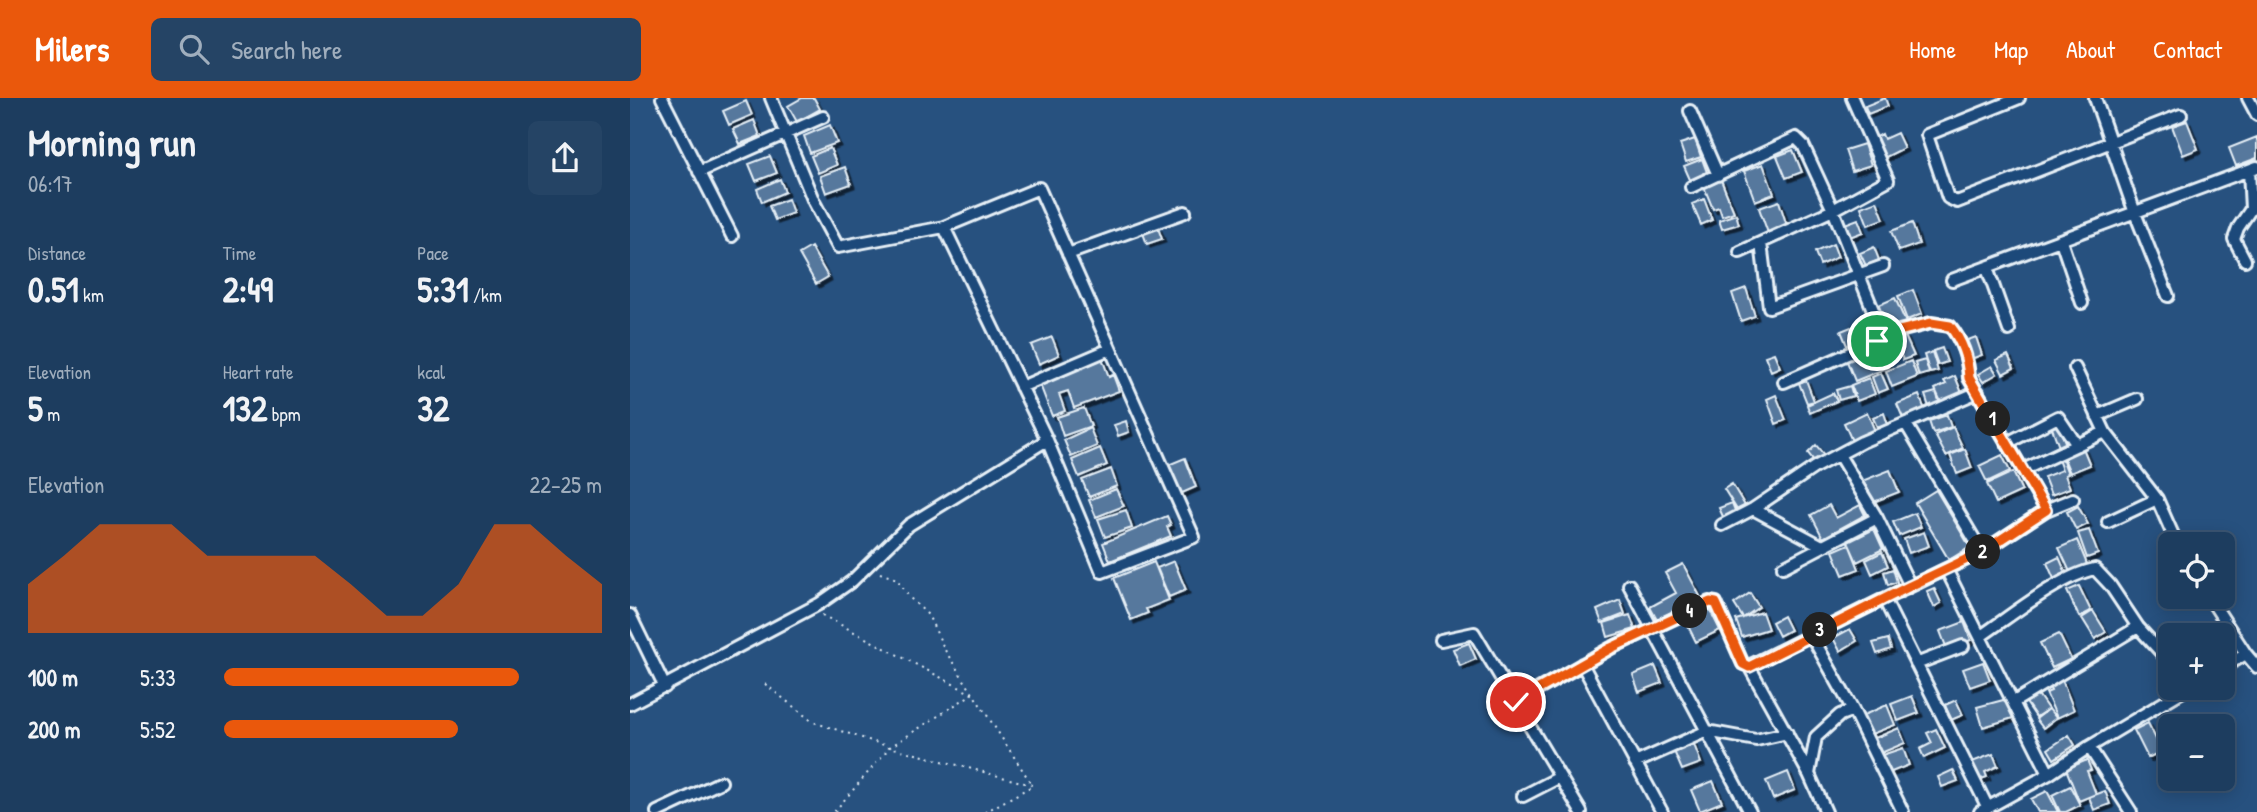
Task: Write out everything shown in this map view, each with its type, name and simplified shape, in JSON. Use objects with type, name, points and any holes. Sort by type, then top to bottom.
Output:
[{"type":"street","points":[[662,98],[732,236]]},
{"type":"street","points":[[771,98],[814,202],[838,247],[944,227],[1039,188],[1194,537],[1102,572],[1047,440],[944,227]]},
{"type":"street","points":[[1740,252],[1832,210],[1888,180],[1852,98]]},
{"type":"street","points":[[2020,98],[1927,135],[1948,198],[1952,201],[1957,202],[2181,115]]},
{"type":"street","points":[[2095,98],[2135,213],[2168,296]]},
{"type":"street","points":[[2248,98],[2257,115]]},
{"type":"street","points":[[1690,111],[1718,175]]},
{"type":"street","points":[[699,172],[823,117]]},
{"type":"street","points":[[1691,187],[1796,138],[1803,145],[1832,210],[1883,335]]},
{"type":"street","points":[[1952,280],[2253,169],[2250,209],[2234,239],[2245,260]]},
{"type":"street","points":[[1068,254],[1185,212]]},
{"type":"street","points":[[2061,241],[2082,303]]},
{"type":"street","points":[[1761,243],[1769,307],[1883,266]]},
{"type":"street","points":[[1986,268],[2009,330]]},
{"type":"street","points":[[1784,382],[1877,341],[1883,335],[1931,323],[1950,326],[1959,337],[1968,364],[1969,378],[2046,510]]},
{"type":"street","points":[[1021,387],[1110,349]]},
{"type":"street","points":[[2075,368],[2105,432],[2157,499],[2172,532]]},
{"type":"street","points":[[1722,525],[1753,509],[1815,467],[1862,442],[1978,392]]},
{"type":"street","points":[[2098,416],[2137,399]]},
{"type":"street","points":[[2007,443],[2058,417],[2077,445]]},
{"type":"street","points":[[1906,424],[1982,552]]},
{"type":"street","points":[[2023,470],[2105,432]]},
{"type":"street","points":[[630,704],[810,608],[852,581],[909,524],[1047,440]]},
{"type":"street","points":[[1839,455],[1877,518],[1910,586]]},
{"type":"street","points":[[1749,667],[1982,552],[2046,510],[2073,499]]},
{"type":"street","points":[[2108,522],[2157,499]]},
{"type":"street","points":[[1753,509],[1822,547]]},
{"type":"street","points":[[1783,567],[1877,518]]},
{"type":"street","points":[[1946,569],[2049,774]]},
{"type":"street","points":[[1981,636],[2054,587],[2087,570],[2095,569],[2110,585],[2138,627],[2158,649]]},
{"type":"street","points":[[1629,585],[1750,812]]},
{"type":"street","points":[[1884,599],[1984,810],[2049,774],[2168,700]]},
{"type":"street","points":[[1516,702],[1582,664],[1652,629],[1716,603],[1743,664],[1749,667],[1787,733],[1826,812]]},
{"type":"street","points":[[2217,609],[2257,667]]},
{"type":"street","points":[[630,615],[665,687]]},
{"type":"street","points":[[2014,702],[2138,627]]},
{"type":"street","points":[[1441,640],[1475,633],[1581,812]]},
{"type":"street","points":[[1811,635],[1853,710],[1903,812]]},
{"type":"street","points":[[1916,664],[1963,646]]},
{"type":"street","points":[[2235,660],[2246,654]]},
{"type":"street","points":[[1582,664],[1662,812]]},
{"type":"street","points":[[1809,774],[1816,737],[1840,715],[1853,710]]},
{"type":"street","points":[[1635,762],[1707,731],[1756,740],[1787,733]]},
{"type":"street","points":[[2090,747],[2131,812]]},
{"type":"street","points":[[1523,796],[1560,777]]},
{"type":"street","points":[[657,812],[721,782]]},
{"type":"path","points":[[866,567],[897,579],[909,597],[928,615],[946,652],[1032,786]]},
{"type":"path","points":[[810,608],[972,694]]},
{"type":"path","points":[[765,684],[813,722],[890,747],[1032,786]]},
{"type":"path","points":[[834,812],[890,747],[972,694]]},
{"type":"path","points":[[985,812],[1032,786]]},
{"type":"building","points":[[802,98],[814,98],[820,109],[797,122],[788,106]]},
{"type":"building","points":[[1885,98],[1888,106],[1868,114],[1865,106]]},
{"type":"building","points":[[746,101],[752,115],[729,125],[723,111]]},
{"type":"building","points":[[754,120],[760,136],[740,144],[733,129]]},
{"type":"building","points":[[2187,121],[2198,149],[2183,155],[2172,126]]},
{"type":"building","points":[[830,125],[837,143],[810,153],[804,136]]},
{"type":"building","points":[[1897,133],[1904,148],[1884,158],[1875,138],[1882,134],[1884,139]]},
{"type":"building","points":[[2257,137],[2257,158],[2236,166],[2229,148]]},
{"type":"building","points":[[1695,139],[1701,157],[1686,162],[1680,144]]},
{"type":"building","points":[[1864,144],[1871,165],[1852,171],[1845,150]]},
{"type":"building","points":[[830,148],[837,165],[818,173],[811,156]]},
{"type":"building","points":[[1793,150],[1802,172],[1786,178],[1777,156]]},
{"type":"building","points":[[770,156],[777,173],[756,181],[749,164]]},
{"type":"building","points":[[1702,159],[1708,175],[1691,182],[1684,166]]},
{"type":"building","points":[[1763,164],[1774,194],[1755,201],[1744,171]]},
{"type":"building","points":[[845,167],[851,184],[826,193],[820,176]]},
{"type":"building","points":[[780,179],[785,192],[762,202],[757,189]]},
{"type":"building","points":[[1721,180],[1734,212],[1722,216],[1719,207],[1713,209],[1704,187]]},
{"type":"building","points":[[788,199],[793,213],[775,220],[769,206]]},
{"type":"building","points":[[1704,199],[1712,220],[1701,225],[1692,204]]},
{"type":"building","points":[[1779,201],[1787,226],[1768,233],[1759,208]]},
{"type":"building","points":[[1877,201],[1884,219],[1868,225],[1861,207]]},
{"type":"building","points":[[1736,214],[1739,224],[1722,229],[1719,220]]},
{"type":"building","points":[[1858,219],[1863,232],[1847,238],[1842,225]]},
{"type":"building","points":[[1912,223],[1919,244],[1899,251],[1891,231]]},
{"type":"building","points":[[1158,228],[1162,239],[1147,244],[1143,233]]},
{"type":"building","points":[[1833,244],[1838,257],[1820,265],[1815,252]]},
{"type":"building","points":[[811,247],[828,277],[816,284],[799,254]]},
{"type":"building","points":[[1874,247],[1879,260],[1866,266],[1860,253]]},
{"type":"building","points":[[1746,288],[1755,316],[1741,321],[1732,293]]},
{"type":"building","points":[[1913,290],[1922,314],[1907,320],[1898,296]]},
{"type":"building","points":[[1895,298],[1907,325],[1885,334],[1874,307]]},
{"type":"building","points":[[1851,327],[1858,344],[1848,348],[1841,331]]},
{"type":"building","points":[[1905,336],[1914,356],[1903,360],[1895,340]]},
{"type":"building","points":[[1052,337],[1059,355],[1039,364],[1031,345]]},
{"type":"building","points":[[1976,337],[1982,355],[1971,359],[1965,341]]},
{"type":"building","points":[[1880,346],[1889,367],[1855,381],[1846,359]]},
{"type":"building","points":[[1942,348],[1947,362],[1938,365],[1933,351]]},
{"type":"building","points":[[1932,352],[1938,371],[1930,373],[1924,355]]},
{"type":"building","points":[[1774,353],[1780,367],[1771,371],[1765,356]]},
{"type":"building","points":[[2008,355],[2014,368],[2003,374],[1996,360]]},
{"type":"building","points":[[1102,358],[1109,377],[1113,375],[1119,391],[1074,408],[1068,391],[1059,394],[1065,411],[1052,416],[1039,382]]},
{"type":"building","points":[[1925,360],[1929,373],[1919,376],[1915,363]]},
{"type":"building","points":[[1911,361],[1917,377],[1892,387],[1886,371]]},
{"type":"building","points":[[1992,366],[1997,374],[1983,382],[1978,374]]},
{"type":"building","points":[[1881,373],[1888,389],[1878,393],[1872,377]]},
{"type":"building","points":[[1955,376],[1962,393],[1941,402],[1935,389]]},
{"type":"building","points":[[1869,378],[1875,394],[1857,401],[1851,385]]},
{"type":"building","points":[[1806,380],[1814,401],[1807,403],[1799,383]]},
{"type":"building","points":[[1850,386],[1853,396],[1839,400],[1836,390]]},
{"type":"building","points":[[1936,392],[1940,404],[1929,407],[1925,395]]},
{"type":"building","points":[[1833,393],[1837,401],[1810,413],[1807,405]]},
{"type":"building","points":[[1776,395],[1786,420],[1776,424],[1767,399]]},
{"type":"building","points":[[1919,395],[1925,410],[1903,418],[1897,404]]},
{"type":"building","points":[[1084,408],[1091,426],[1063,436],[1057,417]]},
{"type":"building","points":[[1867,412],[1875,431],[1852,441],[1844,423]]},
{"type":"building","points":[[1884,413],[1888,425],[1878,429],[1873,418]]},
{"type":"building","points":[[1947,415],[1951,427],[1933,433],[1929,421]]},
{"type":"building","points":[[1126,421],[1129,432],[1118,436],[1114,425]]},
{"type":"building","points":[[2057,423],[2066,444],[2059,447],[2051,425]]},
{"type":"building","points":[[1953,427],[1963,448],[1946,456],[1935,435]]},
{"type":"building","points":[[1090,428],[1097,446],[1071,457],[1064,440]]},
{"type":"building","points":[[1816,445],[1824,455],[1815,462],[1808,453]]},
{"type":"building","points":[[1100,448],[1107,465],[1079,477],[1072,460]]},
{"type":"building","points":[[2083,448],[2090,465],[2070,473],[2063,456]]},
{"type":"building","points":[[1965,449],[1972,468],[1957,474],[1950,455]]},
{"type":"building","points":[[2002,455],[2010,471],[1987,482],[1979,466]]},
{"type":"building","points":[[2061,455],[2070,488],[2051,495],[2044,477],[2062,470],[2057,457]]},
{"type":"building","points":[[1185,458],[1196,487],[1180,494],[1168,465]]},
{"type":"building","points":[[1111,469],[1117,486],[1089,497],[1082,480]]},
{"type":"building","points":[[1890,470],[1899,492],[1871,503],[1862,481]]},
{"type":"building","points":[[2013,472],[2022,491],[1996,503],[1987,484]]},
{"type":"building","points":[[1732,484],[1747,509],[1739,513],[1724,489]]},
{"type":"building","points":[[1116,489],[1124,506],[1096,517],[1089,500]]},
{"type":"building","points":[[1936,490],[1970,547],[1949,560],[1915,503]]},
{"type":"building","points":[[1732,503],[1737,516],[1725,521],[1719,508]]},
{"type":"building","points":[[1829,505],[1836,518],[1860,505],[1865,515],[1823,538],[1811,515]]},
{"type":"building","points":[[2078,506],[2088,524],[2076,530],[2067,512]]},
{"type":"building","points":[[1126,510],[1132,528],[1105,537],[1098,519]]},
{"type":"building","points":[[1915,513],[1921,527],[1899,536],[1893,522]]},
{"type":"building","points":[[1167,516],[1171,525],[1167,527],[1171,536],[1110,561],[1103,543]]},
{"type":"building","points":[[1874,529],[1883,549],[1857,562],[1848,542]]},
{"type":"building","points":[[2089,530],[2098,554],[2087,558],[2078,533]]},
{"type":"building","points":[[1924,532],[1929,546],[1909,553],[1904,539]]},
{"type":"building","points":[[2077,540],[2087,564],[2070,572],[2059,548]]},
{"type":"building","points":[[1849,544],[1859,569],[1843,575],[1833,551]]},
{"type":"building","points":[[1882,552],[1888,566],[1872,574],[1866,560]]},
{"type":"building","points":[[2059,557],[2066,573],[2054,579],[2047,563]]},
{"type":"building","points":[[1174,561],[1186,590],[1169,597],[1157,568]]},
{"type":"building","points":[[1154,562],[1169,600],[1146,609],[1148,613],[1131,620],[1114,578]]},
{"type":"building","points":[[1683,564],[1700,596],[1657,620],[1650,607],[1676,593],[1665,573]]},
{"type":"building","points":[[1893,569],[1897,582],[1888,585],[1884,572]]},
{"type":"building","points":[[2079,586],[2091,611],[2079,617],[2067,591]]},
{"type":"building","points":[[1934,588],[1941,603],[1934,607],[1927,591]]},
{"type":"building","points":[[1750,593],[1759,607],[1743,618],[1734,604]]},
{"type":"building","points":[[1620,600],[1625,614],[1602,623],[1597,610]]},
{"type":"building","points":[[1708,606],[1720,630],[1696,642],[1684,618]]},
{"type":"building","points":[[2093,611],[2106,632],[2095,639],[2082,618]]},
{"type":"building","points":[[1762,612],[1768,629],[1742,637],[1736,620]]},
{"type":"building","points":[[1630,615],[1635,629],[1608,637],[1604,623]]},
{"type":"building","points":[[1783,616],[1790,630],[1779,636],[1772,622]]},
{"type":"building","points":[[1964,622],[1971,640],[1947,649],[1940,631]]},
{"type":"building","points":[[1850,629],[1857,641],[1840,651],[1833,638]]},
{"type":"building","points":[[2059,634],[2071,659],[2052,668],[2040,643]]},
{"type":"building","points":[[1888,639],[1891,649],[1877,654],[1873,643]]},
{"type":"building","points":[[1469,643],[1476,659],[1460,666],[1453,649]]},
{"type":"building","points":[[1983,662],[1990,680],[1970,687],[1963,669]]},
{"type":"building","points":[[1655,666],[1662,683],[1639,692],[1633,675]]},
{"type":"building","points":[[2062,680],[2074,710],[2057,718],[2046,693],[2051,691],[2049,686]]},
{"type":"building","points":[[2037,693],[2048,709],[2036,717],[2025,701]]},
{"type":"building","points":[[1912,696],[1919,713],[1898,721],[1891,704]]},
{"type":"building","points":[[2007,699],[2013,718],[1983,727],[1977,707]]},
{"type":"building","points":[[1956,700],[1963,715],[1951,720],[1945,705]]},
{"type":"building","points":[[1887,705],[1895,725],[1869,735],[1861,716]]},
{"type":"building","points":[[2049,709],[2056,718],[2043,728],[2036,719]]},
{"type":"building","points":[[2148,723],[2158,743],[2158,753],[2148,758],[2134,730]]},
{"type":"building","points":[[1899,728],[1905,743],[1881,753],[1875,738]]},
{"type":"building","points":[[1936,729],[1945,748],[1924,758],[1920,749],[1932,743],[1927,733]]},
{"type":"building","points":[[2069,735],[2075,745],[2054,759],[2048,749]]},
{"type":"building","points":[[1693,742],[1701,763],[1682,770],[1673,749]]},
{"type":"building","points":[[1903,748],[1909,765],[1889,773],[1882,755]]},
{"type":"building","points":[[1993,754],[1998,766],[1985,772],[1987,777],[1979,780],[1972,762]]},
{"type":"building","points":[[2087,760],[2091,770],[2087,771],[2096,794],[2079,801],[2066,769]]},
{"type":"building","points":[[1953,770],[1958,781],[1942,787],[1938,777]]},
{"type":"building","points":[[1788,772],[1795,790],[1773,799],[1766,781]]},
{"type":"building","points":[[1713,781],[1722,802],[1700,811],[1691,790]]},
{"type":"building","points":[[2070,786],[2080,805],[2060,812],[2052,795]]},
{"type":"building","points":[[2047,791],[2058,812],[2038,812],[2031,799]]},
{"type":"building","points":[[2105,791],[2110,804],[2094,810],[2089,797]]},
{"type":"route","points":[[1516,702],[1611,648],[1710,602],[1716,603],[1743,664],[1749,667],[1982,552],[2046,510],[1969,378],[1968,364],[1959,337],[1950,326],[1931,323],[1883,335],[1877,341]]}]
